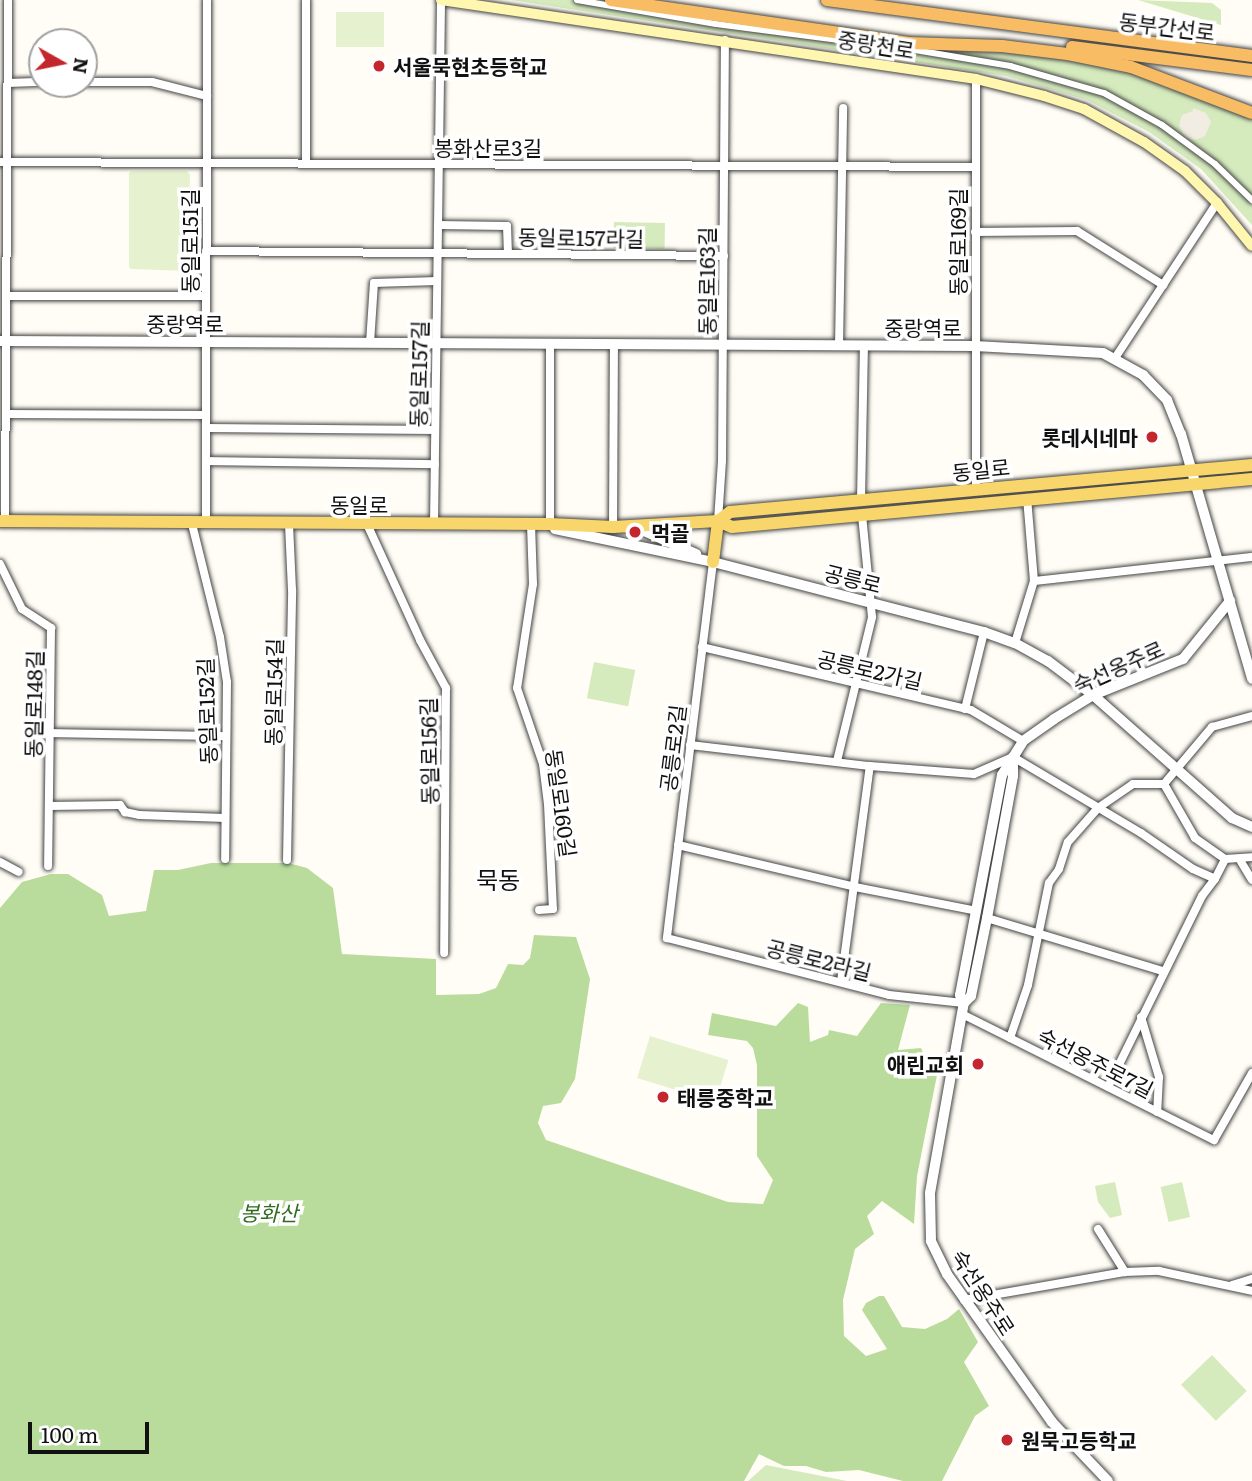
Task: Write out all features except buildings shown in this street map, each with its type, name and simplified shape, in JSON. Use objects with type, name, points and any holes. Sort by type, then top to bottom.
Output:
[{"type":"highway","points":[[611,0],[909,43],[1068,46],[1252,70]]},
{"type":"highway","points":[[669,0],[714,14]]},
{"type":"highway","name":"동부간선로","points":[[827,0],[1252,56]]},
{"type":"highway","points":[[1002,46],[1116,63],[1252,113]]},
{"type":"main road","name":"중랑천로","points":[[441,0],[976,79],[1044,96],[1084,109],[1143,142],[1185,171],[1217,203],[1252,246]]},
{"type":"main road","name":"동일로","points":[[718,521],[730,512],[758,509],[1252,465]]},
{"type":"main road","points":[[1143,474],[1154,478],[1154,482],[1144,488]]},
{"type":"main road","name":"동일로","points":[[3,521],[550,524],[613,527],[718,521],[732,527],[1252,479]]},
{"type":"main road","points":[[1041,482],[1029,491],[1042,497]]},
{"type":"main road","points":[[983,488],[1003,493],[1001,497],[990,502]]},
{"type":"main road","points":[[758,509],[748,515],[748,520],[759,525]]},
{"type":"main road","points":[[713,562],[718,521]]},
{"type":"street","points":[[3,521],[6,415],[3,341],[6,296],[4,162],[8,0]]},
{"type":"street","name":"동일로151길","points":[[199,524],[206,461],[207,0]]},
{"type":"street","points":[[306,0],[306,163]]},
{"type":"street","name":"동일로157길","points":[[434,524],[441,0]]},
{"type":"street","points":[[578,0],[707,23],[1010,65],[1104,93],[1162,125],[1215,164],[1252,201]]},
{"type":"street","name":"동일로163길","points":[[718,521],[722,461],[725,40]]},
{"type":"street","name":"동일로169길","points":[[976,79],[975,346],[983,488]]},
{"type":"street","points":[[8,83],[28,82]]},
{"type":"street","points":[[98,82],[152,82],[207,96]]},
{"type":"street","points":[[839,346],[843,108]]},
{"type":"street","name":"봉화산로3길","points":[[4,162],[975,167]]},
{"type":"street","points":[[1115,358],[1217,203]]},
{"type":"street","points":[[438,225],[508,226],[508,254]]},
{"type":"street","points":[[975,232],[1077,231],[1163,285]]},
{"type":"street","name":"동일로157라길","points":[[206,251],[724,256]]},
{"type":"street","points":[[370,342],[374,283],[437,281]]},
{"type":"street","points":[[6,296],[206,296]]},
{"type":"street","name":"중랑역로","points":[[3,341],[975,346],[1090,350],[1115,358],[1143,375],[1167,400],[1252,679]]},
{"type":"street","points":[[550,345],[550,524]]},
{"type":"street","points":[[613,527],[614,345]]},
{"type":"street","points":[[861,500],[864,346]]},
{"type":"street","points":[[6,415],[206,415]]},
{"type":"street","points":[[206,428],[435,430]]},
{"type":"street","points":[[206,461],[435,464]]},
{"type":"street","points":[[1015,643],[1034,581],[1027,498]]},
{"type":"street","points":[[837,761],[872,617],[862,515]]},
{"type":"street","name":"동일로152길","points":[[199,524],[227,682],[225,859]]},
{"type":"street","name":"동일로154길","points":[[287,860],[292,590],[289,524]]},
{"type":"street","name":"동일로156길","points":[[367,524],[419,640],[446,688],[444,953]]},
{"type":"street","name":"공릉로","points":[[531,524],[713,562],[984,632],[1015,643],[1048,661],[1093,695],[1233,818],[1252,827]]},
{"type":"street","name":"동일로160길","points":[[531,524],[533,584],[517,688],[543,764],[548,804],[553,909],[539,910]]},
{"type":"street","name":"공릉로","points":[[635,527],[713,562]]},
{"type":"street","points":[[1034,581],[1252,557]]},
{"type":"street","name":"공릉로2길","points":[[667,938],[713,562]]},
{"type":"street","name":"동일로148길","points":[[0,564],[22,608],[51,628],[48,866]]},
{"type":"street","name":"숙선옹주로","points":[[963,1009],[960,995],[1002,775],[1023,741],[1093,695],[1183,659],[1230,601]]},
{"type":"street","points":[[965,709],[984,632]]},
{"type":"street","name":"공릉로2가길","points":[[702,648],[965,709],[1023,741]]},
{"type":"street","points":[[1164,784],[1212,727],[1252,716]]},
{"type":"street","points":[[50,733],[226,736]]},
{"type":"street","points":[[690,745],[870,766],[974,774],[1013,757],[1098,807],[1193,869],[1215,879]]},
{"type":"street","name":"숙선옹주로","points":[[1013,757],[1013,776],[971,996],[963,1009],[928,1211],[936,1253],[964,1300],[1052,1422],[1108,1481]]},
{"type":"street","points":[[841,982],[870,766]]},
{"type":"street","points":[[1010,1038],[1028,985],[1049,883],[1059,869],[1068,842],[1098,807],[1133,784],[1164,784]]},
{"type":"street","points":[[1164,784],[1195,838],[1224,859],[1240,860],[1252,857]]},
{"type":"street","points":[[49,806],[120,805],[125,812],[139,815],[225,818]]},
{"type":"street","points":[[678,845],[855,887],[977,911]]},
{"type":"street","points":[[1108,1087],[1163,971],[1224,859]]},
{"type":"street","points":[[1240,860],[1252,880]]},
{"type":"street","points":[[0,862],[19,872]]},
{"type":"street","points":[[986,918],[1163,971]]},
{"type":"street","name":"공릉로2라길","points":[[667,938],[890,995],[963,1009]]},
{"type":"street","name":"숙선옹주로7길","points":[[963,1009],[1010,1038],[1213,1140],[1252,1073]]},
{"type":"street","points":[[1141,1017],[1159,1077],[1157,1112]]},
{"type":"street","points":[[1098,1229],[1125,1272]]},
{"type":"street","points":[[964,1300],[1125,1272],[1159,1271],[1252,1291]]},
{"type":"street","points":[[1232,1285],[1252,1279]]},
{"type":"green space","points":[[511,0],[599,0],[637,9],[872,42],[949,51],[1016,53],[1124,69],[1252,114],[1252,225],[1201,169],[1149,132],[1087,100],[1006,76]]},
{"type":"green space","points":[[1138,0],[1212,3],[1221,10],[1221,25]]},
{"type":"green space","points":[[336,12],[384,12],[384,47],[336,47]]},
{"type":"green space","points":[[187,171],[190,175],[187,271],[129,267],[129,173]]},
{"type":"green space","points":[[614,222],[665,223],[665,249],[614,248]]},
{"type":"green space","points":[[594,662],[635,670],[628,706],[587,698]]},
{"type":"green space","name":"봉화산","points":[[211,863],[288,863],[307,868],[333,888],[342,954],[436,959],[436,995],[479,994],[496,988],[508,964],[523,965],[530,958],[534,935],[576,937],[590,979],[575,1079],[561,1103],[543,1106],[538,1123],[546,1140],[728,1202],[763,1204],[773,1180],[757,1156],[757,1065],[753,1048],[747,1041],[708,1035],[712,1013],[776,1026],[798,1003],[808,1007],[810,1042],[828,1035],[829,1030],[857,1036],[881,1003],[910,1005],[898,1050],[921,1048],[930,1070],[938,1070],[917,1176],[914,1224],[882,1201],[867,1216],[874,1234],[855,1249],[843,1300],[844,1336],[866,1356],[887,1349],[862,1310],[866,1303],[879,1296],[884,1296],[902,1327],[925,1329],[947,1319],[959,1309],[978,1342],[964,1362],[989,1406],[975,1416],[942,1481],[903,1481],[859,1470],[826,1472],[806,1466],[784,1466],[759,1454],[744,1481],[0,1481],[0,908],[22,882],[51,874],[68,874],[102,895],[109,916],[146,911],[154,870],[178,870]]},
{"type":"green space","points":[[650,1036],[728,1060],[716,1102],[637,1078]]},
{"type":"green space","points":[[1115,1182],[1122,1215],[1110,1218],[1098,1202],[1095,1186]]},
{"type":"green space","points":[[1182,1182],[1190,1217],[1169,1222],[1161,1187]]},
{"type":"green space","points":[[1212,1355],[1247,1391],[1216,1421],[1181,1385]]},
{"type":"green space","points":[[766,1465],[847,1481],[748,1481]]},
{"type":"shaded area","points":[[1193,108],[1206,113],[1211,122],[1205,136],[1195,140],[1185,137],[1179,125],[1182,115],[1193,111]]},
{"type":"place","name":"서울묵현초등학교","points":[[379,66]]},
{"type":"place","name":"롯데시네마","points":[[1152,437]]},
{"type":"place","name":"먹골","points":[[635,532]]},
{"type":"place","name":"애린교회","points":[[978,1064]]},
{"type":"place","name":"태릉중학교","points":[[663,1097]]},
{"type":"place","name":"원묵고등학교","points":[[1007,1440]]},
{"type":"district","name":"묵동","points":[[498,879]]}]
